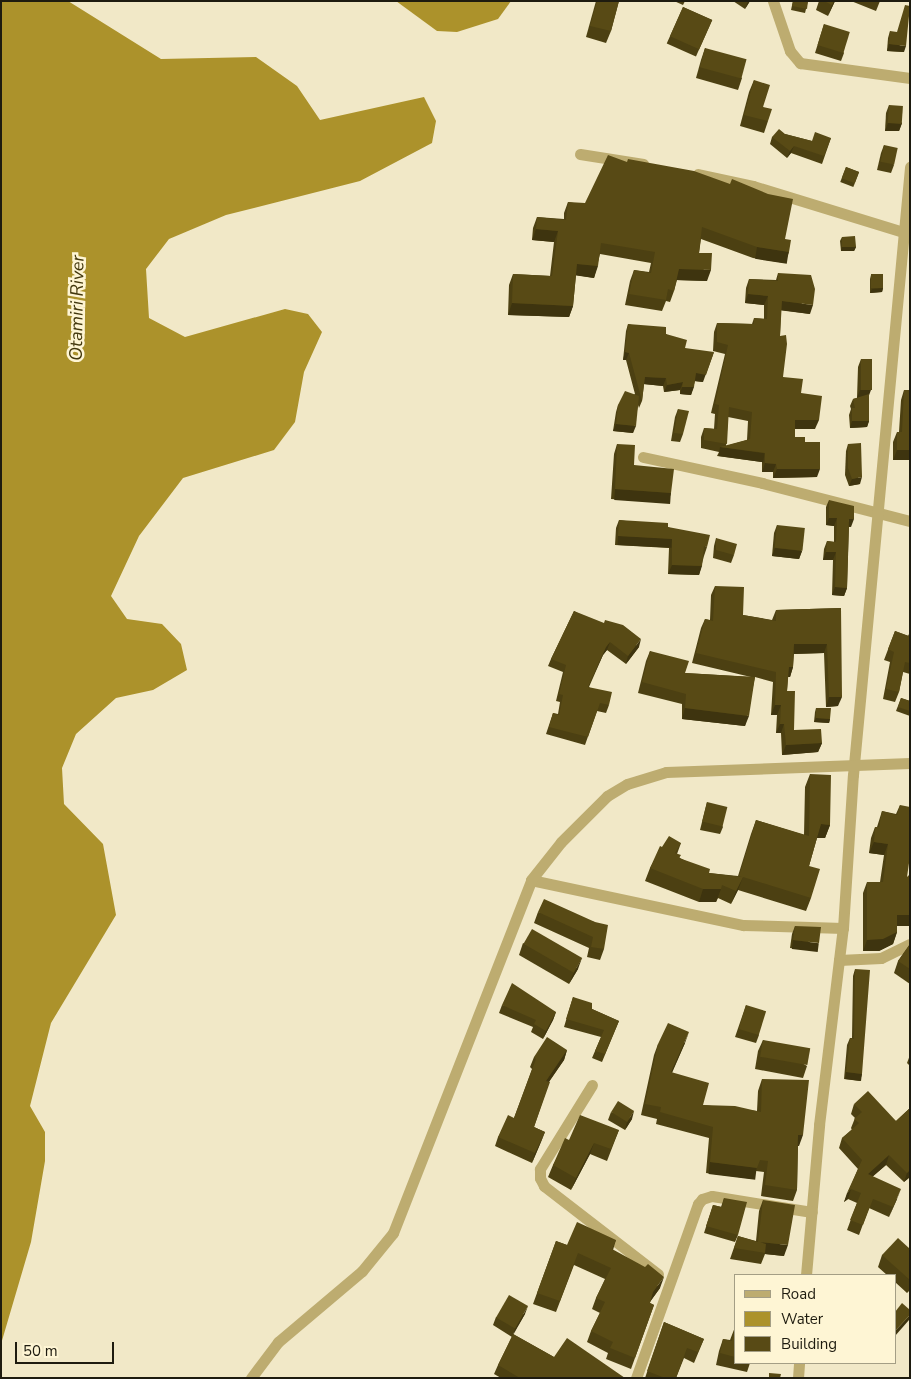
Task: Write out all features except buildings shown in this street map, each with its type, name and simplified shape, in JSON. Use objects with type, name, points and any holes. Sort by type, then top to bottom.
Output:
[{"type":"street","points":[[773,1],[790,51],[800,62],[910,78]]},
{"type":"street","points":[[580,154],[656,166]]},
{"type":"street","points":[[806,1274],[843,928],[854,764],[910,167]]},
{"type":"street","points":[[685,172],[753,186],[903,232]]},
{"type":"street","points":[[643,457],[762,483],[877,515],[910,522]]},
{"type":"street","points":[[251,1378],[278,1342],[362,1271],[393,1233],[531,880],[561,842],[607,796],[627,784],[666,772],[910,763]]},
{"type":"street","points":[[531,880],[743,925],[843,928]]},
{"type":"street","points":[[839,960],[882,958],[910,944]]},
{"type":"street","points":[[592,1084],[540,1168],[540,1178],[544,1186],[671,1284]]},
{"type":"street","points":[[636,1378],[698,1204],[702,1199],[712,1196],[812,1212]]},
{"type":"street","points":[[798,1378],[799,1364]]},
{"type":"water","name":"Otamiri River","points":[[1,1],[68,1],[161,59],[256,57],[297,86],[320,120],[424,97],[436,121],[432,143],[360,181],[226,215],[169,239],[146,269],[149,318],[185,337],[285,309],[308,314],[322,332],[304,372],[295,422],[274,450],[183,478],[139,536],[111,596],[127,619],[162,624],[181,644],[187,670],[153,690],[116,698],[76,734],[62,768],[64,804],[103,844],[116,915],[51,1023],[30,1106],[45,1132],[45,1161],[31,1242],[1,1344]]},
{"type":"water","points":[[396,1],[511,1],[498,19],[457,32],[437,31]]}]
